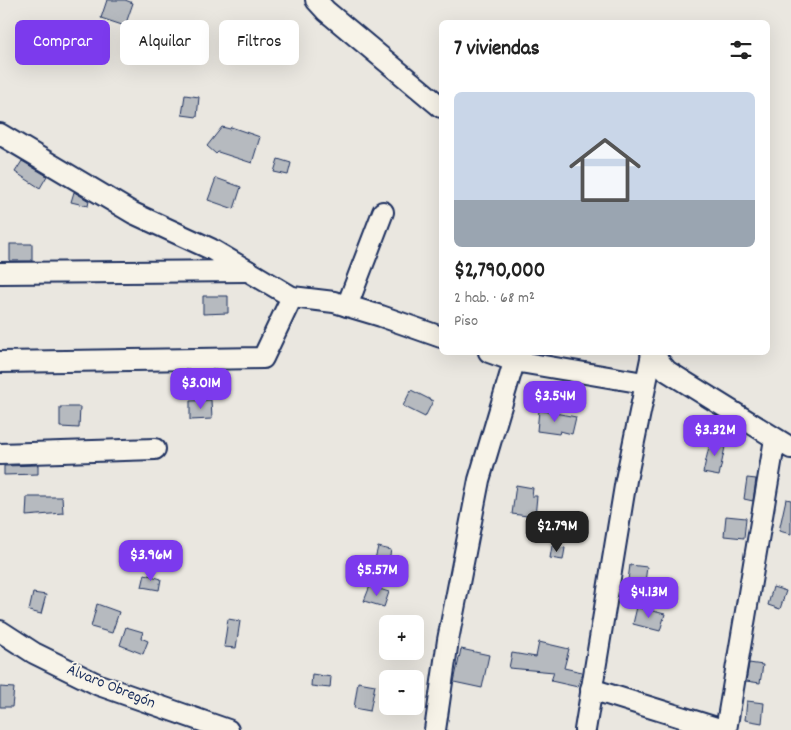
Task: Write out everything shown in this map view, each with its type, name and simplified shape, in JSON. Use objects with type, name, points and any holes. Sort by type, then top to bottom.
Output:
[{"type":"street","points":[[316,0],[326,11],[439,105]]},
{"type":"street","points":[[0,134],[133,213],[211,249],[292,297],[348,306],[439,336]]},
{"type":"street","points":[[348,306],[383,212]]},
{"type":"street","points":[[0,273],[248,271]]},
{"type":"street","points":[[0,362],[263,358],[292,297]]},
{"type":"street","points":[[585,730],[651,355]]},
{"type":"street","points":[[592,689],[725,730],[783,444],[667,372],[653,355]]},
{"type":"street","points":[[435,730],[448,640],[478,480],[515,357],[644,384]]},
{"type":"street","points":[[0,454],[156,449]]},
{"type":"street","name":"Álvaro Obregón","points":[[0,631],[34,653],[99,685],[228,730]]},
{"type":"building","points":[[107,0],[125,0],[133,3],[127,20],[120,20],[120,24],[101,18]]},
{"type":"building","points":[[185,95],[199,97],[197,117],[182,115]]},
{"type":"building","points":[[222,127],[230,129],[231,127],[260,137],[252,163],[218,152],[216,154],[207,146]]},
{"type":"building","points":[[278,159],[291,163],[288,175],[274,172]]},
{"type":"building","points":[[22,161],[47,176],[40,188],[15,172]]},
{"type":"building","points":[[216,178],[241,187],[234,209],[208,200]]},
{"type":"building","points":[[74,192],[89,201],[88,206],[71,202]]},
{"type":"building","points":[[10,244],[32,244],[32,261],[10,261]]},
{"type":"building","points":[[203,296],[228,296],[228,313],[203,314]]},
{"type":"building","points":[[411,390],[433,401],[425,417],[403,406]]},
{"type":"building","points":[[211,400],[212,419],[190,420],[190,401]]},
{"type":"building","points":[[60,407],[80,407],[79,428],[60,427]]},
{"type":"building","points":[[539,410],[576,417],[572,434],[560,431],[559,434],[537,431]]},
{"type":"building","points":[[711,438],[726,442],[719,476],[703,473]]},
{"type":"building","points":[[38,465],[38,474],[4,475],[4,466]]},
{"type":"building","points":[[747,478],[756,479],[753,501],[744,499]]},
{"type":"building","points":[[516,485],[533,488],[532,496],[537,496],[535,517],[512,514]]},
{"type":"building","points":[[27,497],[62,497],[63,513],[26,516]]},
{"type":"building","points":[[786,499],[791,500],[791,534],[779,531]]},
{"type":"building","points":[[726,516],[746,518],[744,538],[724,536]]},
{"type":"building","points":[[552,546],[565,548],[563,560],[550,558]]},
{"type":"building","points":[[378,547],[391,550],[387,570],[373,567]]},
{"type":"building","points":[[630,565],[647,567],[645,582],[628,580]]},
{"type":"building","points":[[145,574],[161,579],[159,590],[142,587]]},
{"type":"building","points":[[370,586],[389,592],[384,607],[364,601]]},
{"type":"building","points":[[773,587],[786,591],[780,609],[768,605]]},
{"type":"building","points":[[33,593],[46,595],[41,614],[29,611]]},
{"type":"building","points":[[97,604],[119,612],[112,633],[91,627]]},
{"type":"building","points":[[637,607],[665,614],[660,631],[633,624]]},
{"type":"building","points":[[228,619],[240,621],[236,648],[224,647]]},
{"type":"building","points":[[126,627],[143,632],[141,638],[148,641],[143,654],[120,645]]},
{"type":"building","points":[[539,642],[569,649],[564,668],[582,672],[578,687],[551,681],[554,672],[509,668],[512,653],[536,657]]},
{"type":"building","points":[[461,649],[489,655],[482,688],[454,682]]},
{"type":"building","points":[[749,663],[763,665],[760,683],[746,681]]},
{"type":"building","points":[[312,674],[331,677],[330,688],[311,686]]},
{"type":"building","points":[[358,682],[375,685],[370,711],[354,708]]},
{"type":"building","points":[[0,687],[14,688],[12,707],[0,707]]},
{"type":"building","points":[[747,701],[764,703],[762,723],[745,720]]}]
